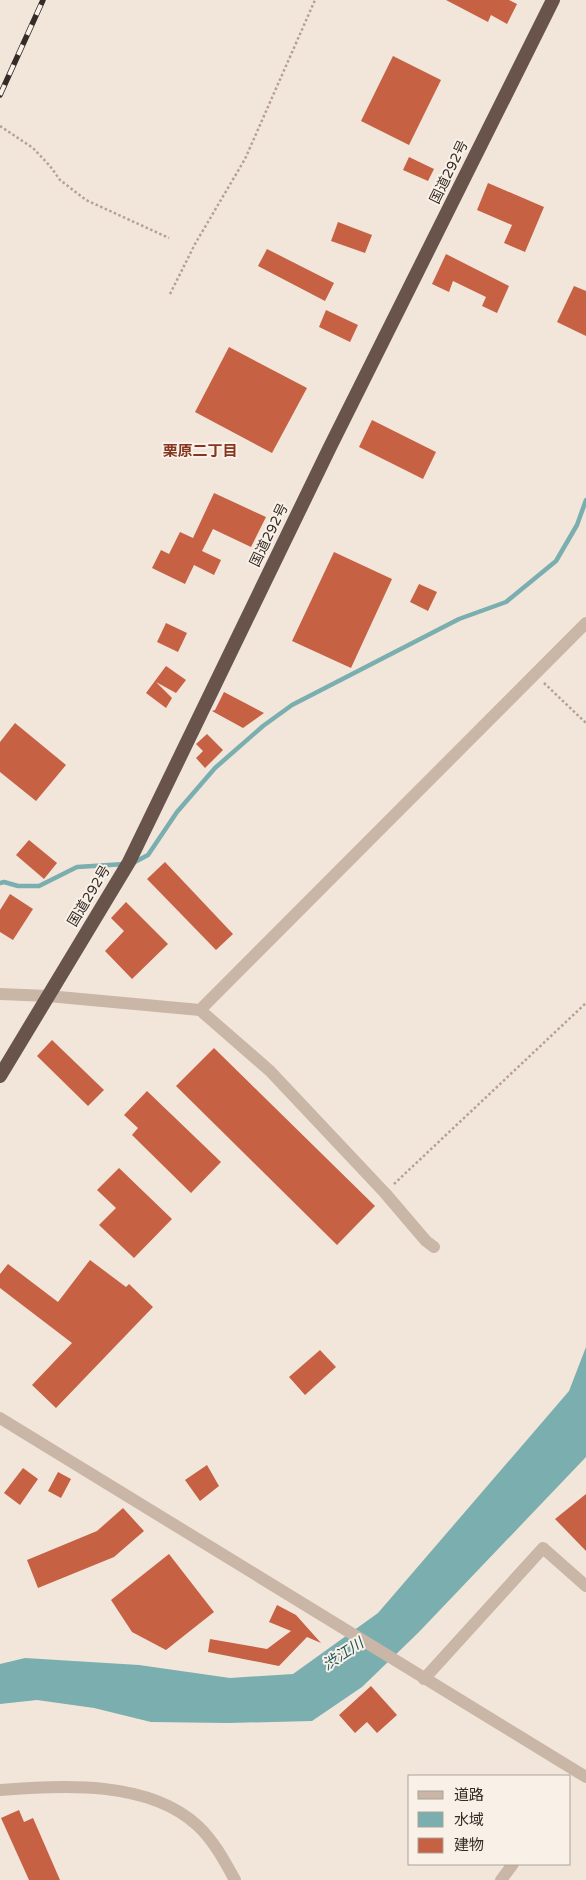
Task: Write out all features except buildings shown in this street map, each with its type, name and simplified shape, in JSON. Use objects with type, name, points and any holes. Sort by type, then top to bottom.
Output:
[{"type":"highway","name":"国道292号","points":[[0,1076],[129,862],[330,447],[553,0]]},
{"type":"street","points":[[200,1010],[586,623]]},
{"type":"street","points":[[0,994],[48,996],[200,1010],[270,1071],[385,1193],[396,1209],[434,1247]]},
{"type":"street","points":[[0,1418],[424,1679],[570,1772],[586,1777]]},
{"type":"street","points":[[424,1679],[543,1548],[586,1586]]},
{"type":"street","points":[[0,1790],[47,1786],[92,1788],[152,1799],[182,1815],[199,1827],[222,1857],[235,1880]]},
{"type":"street","points":[[501,1880],[512,1865]]},
{"type":"path","points":[[170,294],[195,244],[245,159],[315,0]]},
{"type":"path","points":[[0,126],[33,148],[60,180],[86,200],[169,238]]},
{"type":"path","points":[[534,674],[586,723]]},
{"type":"path","points":[[385,1193],[586,1003]]},
{"type":"water","name":"渋江川","points":[[586,1347],[586,1457],[418,1633],[362,1687],[312,1721],[151,1722],[94,1708],[37,1700],[0,1704],[0,1664],[25,1658],[139,1665],[230,1678],[293,1674],[378,1613],[569,1391]]},
{"type":"waterway","points":[[133,863],[148,855],[177,812],[215,768],[263,726],[292,705],[459,619],[506,602],[556,561],[577,525],[586,500]]},
{"type":"waterway","points":[[0,883],[4,882],[18,886],[39,886],[77,867],[125,864]]},
{"type":"railway","points":[[0,95],[43,0]]},
{"type":"district","name":"栗原二丁目","points":[[200,451]]}]
